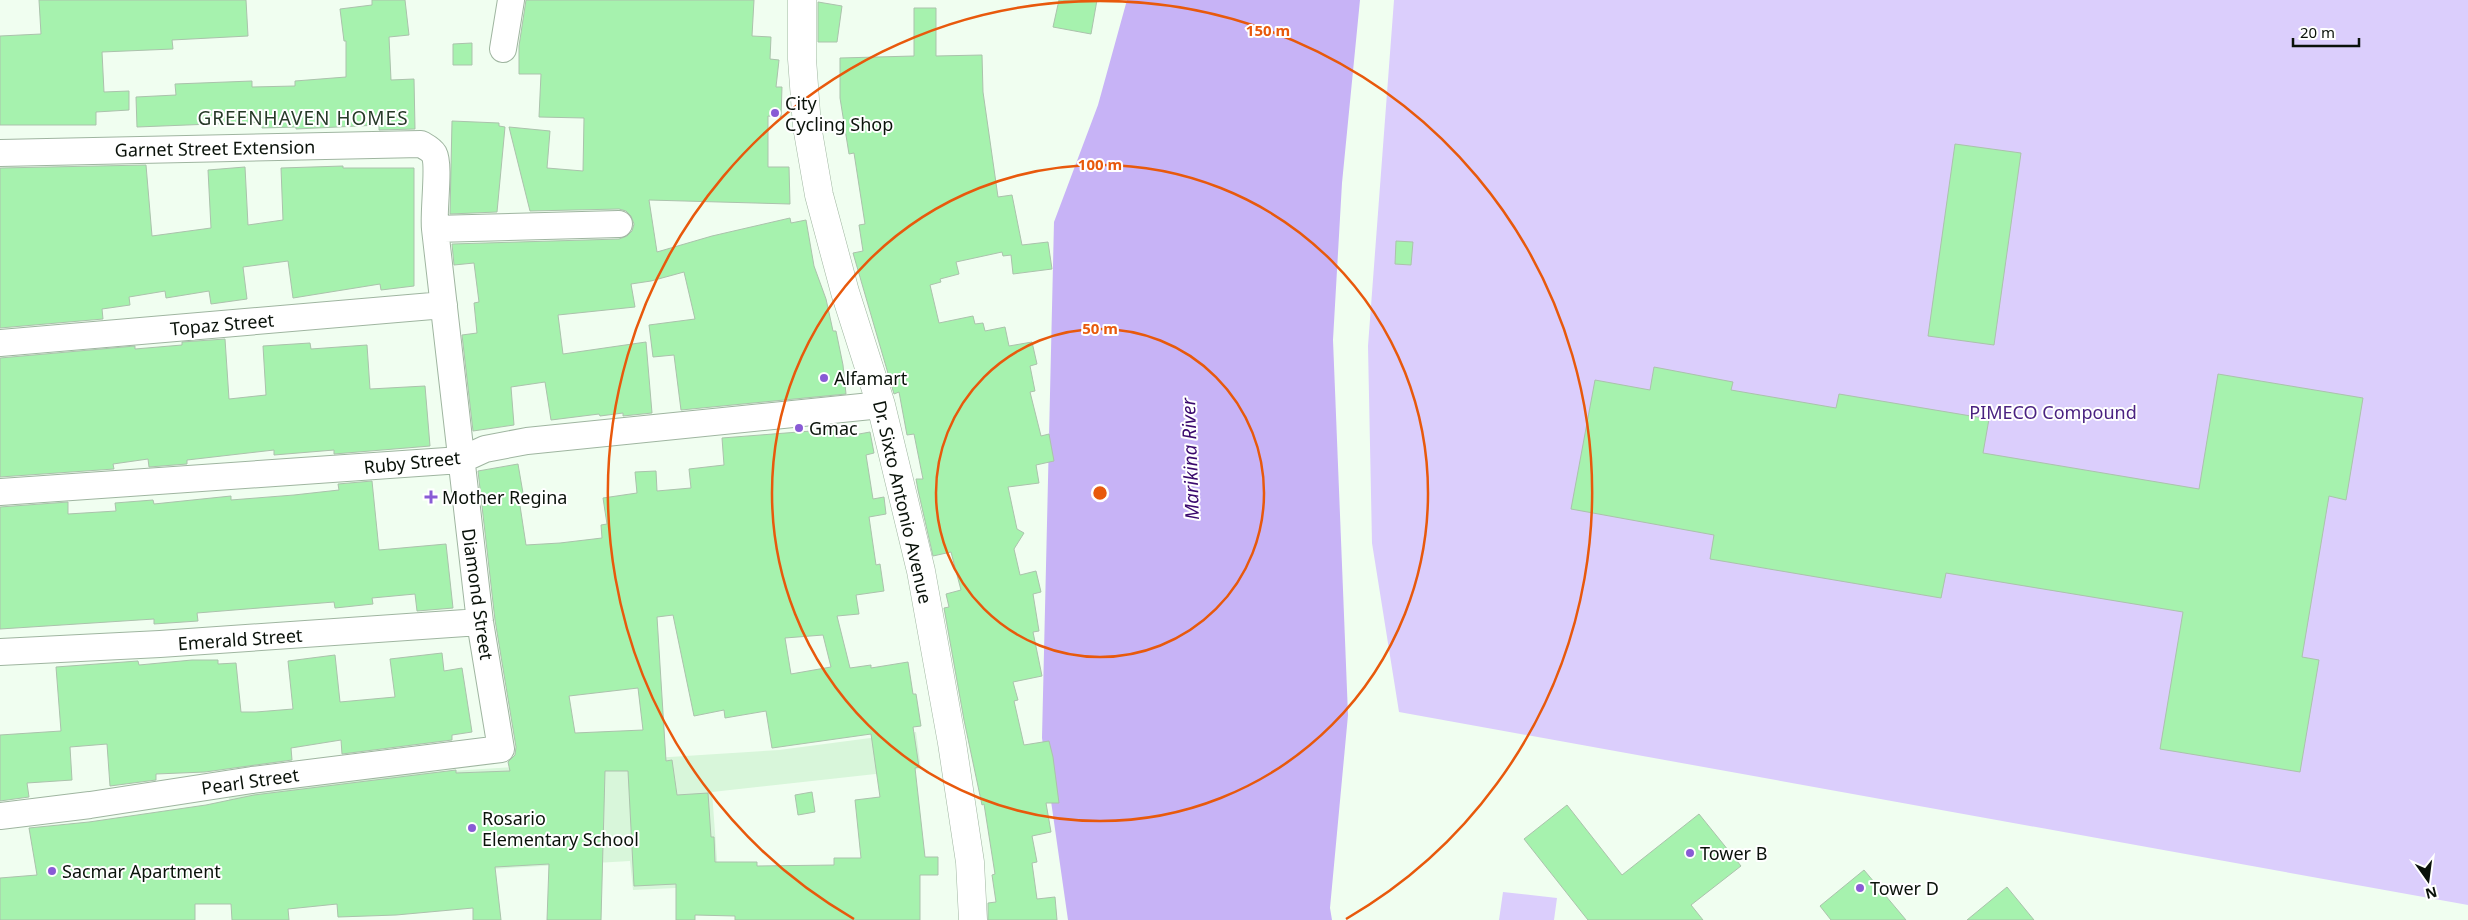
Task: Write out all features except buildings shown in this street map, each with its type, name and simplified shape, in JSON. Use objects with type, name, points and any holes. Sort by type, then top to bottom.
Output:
[{"type":"main road","name":"Dr. Sixto Antonio Avenue","points":[[802,0],[802,59],[806,126],[819,195],[844,292],[881,405],[921,571],[952,743],[970,862],[973,920]]},
{"type":"street","points":[[503,49],[511,0]]},
{"type":"street","name":"Garnet Street Extension","points":[[0,153],[414,144],[428,148]]},
{"type":"street","name":"Diamond Street","points":[[428,148],[436,159],[437,166],[433,214],[480,622],[501,750]]},
{"type":"street","points":[[435,229],[619,224]]},
{"type":"street","name":"Topaz Street","points":[[0,343],[444,305]]},
{"type":"street","name":"Ruby Street","points":[[0,492],[461,460],[485,449],[528,441],[881,405]]},
{"type":"street","name":"Emerald Street","points":[[0,652],[160,644],[480,622]]},
{"type":"street","name":"Pearl Street","points":[[0,816],[90,805],[252,780],[501,750]]},
{"type":"shaded area","name":"Rosario Elementary School","points":[[916,732],[921,769],[712,792],[719,886],[633,890],[630,861],[230,884],[229,796],[371,776],[779,750]]},
{"type":"green space","name":"PIMECO Compound","points":[[1394,0],[2468,0],[2468,905],[1399,712],[1372,543],[1368,346]]},
{"type":"green space","points":[[1503,892],[1557,898],[1554,920],[1499,920]]},
{"type":"water","name":"Marikina River","points":[[1127,0],[1360,0],[1342,183],[1333,340],[1348,715],[1330,908],[1332,920],[1068,920],[1042,738],[1054,222],[1098,105]]},
{"type":"place","name":"City Cycling Shop","points":[[775,113]]},
{"type":"place","name":"Alfamart","points":[[824,378]]},
{"type":"place","name":"Gmac","points":[[799,428]]},
{"type":"place","name":"Mother Regina","points":[[431,497]]},
{"type":"place","name":"Rosario Elementary School","points":[[472,828]]},
{"type":"place","name":"Tower B","points":[[1690,853]]},
{"type":"place","name":"Sacmar Apartment","points":[[52,871]]},
{"type":"place","name":"Tower D","points":[[1860,888]]},
{"type":"district","name":"GREENHAVEN HOMES","points":[[303,118]]}]
